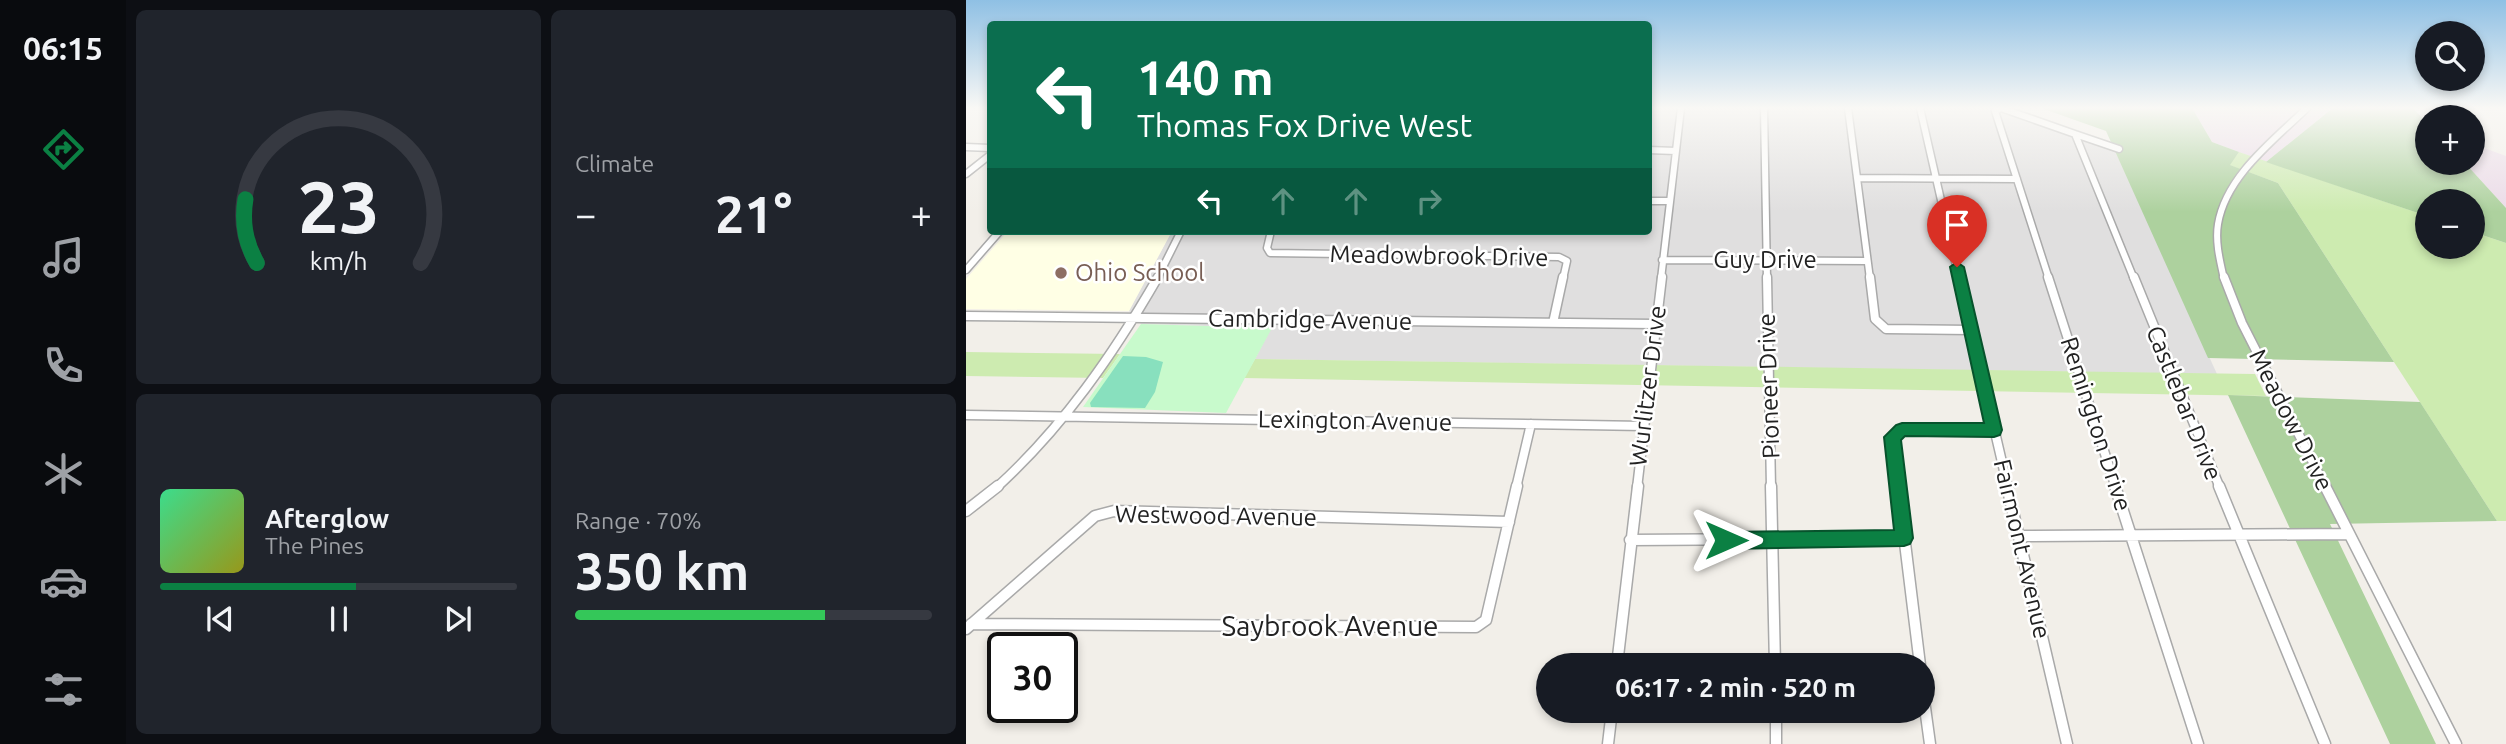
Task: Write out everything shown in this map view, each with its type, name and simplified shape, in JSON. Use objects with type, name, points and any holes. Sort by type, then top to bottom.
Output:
[{"type":"street","name":"Wurlitzer Drive","points":[[1618,653],[1676,143]]},
{"type":"street","name":"Pioneer Drive","points":[[1764,143],[1775,653]]},
{"type":"street","points":[[1852,143],[1875,319],[1886,329],[1970,330]]},
{"type":"street","name":"Fairmont Avenue","points":[[1928,143],[2067,744]]},
{"type":"street","name":"Remington Drive","points":[[2005,143],[2198,744]]},
{"type":"street","name":"Castlebar Drive","points":[[2078,143],[2325,744]]},
{"type":"street","points":[[2100,143],[2119,149]]},
{"type":"street","name":"Meadow Drive","points":[[2272,143],[2228,190],[2217,217],[2216,247],[2230,297],[2456,744]]},
{"type":"street","points":[[966,147],[987,148]]},
{"type":"street","points":[[1652,150],[1675,151]]},
{"type":"street","points":[[966,174],[987,157]]},
{"type":"street","points":[[1857,178],[2017,179]]},
{"type":"street","points":[[1652,201],[1670,201]]},
{"type":"street","points":[[966,270],[997,235]]},
{"type":"street","points":[[968,509],[1007,478],[1067,416],[1135,318],[1177,245],[1180,235]]},
{"type":"street","name":"Meadowbrook Drive","points":[[1270,235],[1267,248],[1269,253],[1559,257],[1567,261],[1553,323]]},
{"type":"street","name":"Guy Drive","points":[[1662,260],[1867,261]]},
{"type":"street","name":"Cambridge Avenue","points":[[966,316],[1655,324]]},
{"type":"street","name":"Lexington Avenue","points":[[966,415],[1643,426]]},
{"type":"street","name":"Saybrook Avenue","points":[[968,626],[1476,627],[1486,620],[1531,424]]},
{"type":"street","points":[[1918,653],[1892,437],[1902,429],[1994,430]]},
{"type":"street","name":"Westwood Avenue","points":[[968,626],[1095,516],[1114,512],[1509,522]]},
{"type":"street","points":[[2019,536],[2349,534]]},
{"type":"street","points":[[1630,540],[1904,538]]},
{"type":"street","points":[[1608,744],[1610,723]]},
{"type":"street","points":[[1776,723],[1776,744]]},
{"type":"street","points":[[1927,723],[1930,744]]},
{"type":"shaded area","points":[[1652,143],[2108,143],[2112,144],[2217,374],[1255,359],[1271,328],[1141,324],[1129,311],[1170,235],[1652,235]]},
{"type":"shaded area","points":[[2214,143],[2290,143],[2266,162]]},
{"type":"shaded area","points":[[2485,148],[2506,156],[2506,208],[2476,175],[2485,175]]},
{"type":"shaded area","name":"Ohio School","points":[[1004,235],[1170,235],[1129,311],[966,309],[966,279]]},
{"type":"green space","points":[[2111,143],[2214,143],[2239,152],[2230,165],[2278,183],[2394,362],[2208,358]]},
{"type":"green space","points":[[2290,143],[2415,143],[2415,175],[2476,175],[2506,208],[2506,243],[2485,236],[2485,189],[2415,189],[2415,212],[2266,162]]},
{"type":"green space","points":[[2239,152],[2415,212],[2415,259],[2485,259],[2485,236],[2506,243],[2506,521],[2497,521],[2278,183],[2229,165]]},
{"type":"green space","points":[[1141,324],[1272,328],[1226,413],[1083,407]]},
{"type":"green space","points":[[966,352],[1120,354],[1103,378],[966,376]]},
{"type":"green space","points":[[1123,356],[1146,357],[1163,362],[1155,392],[1145,408],[1091,407],[1090,403]]},
{"type":"green space","points":[[1255,359],[2255,374],[2266,396],[1244,378]]},
{"type":"green space","points":[[2228,395],[2420,402],[2497,521],[2330,524],[2436,744],[2390,744]]},
{"type":"place","name":"Ohio School","points":[[1061,273]]},
{"type":"route","points":[[1726,540],[1904,538],[1892,437],[1902,429],[1994,430],[1957,267]]}]
